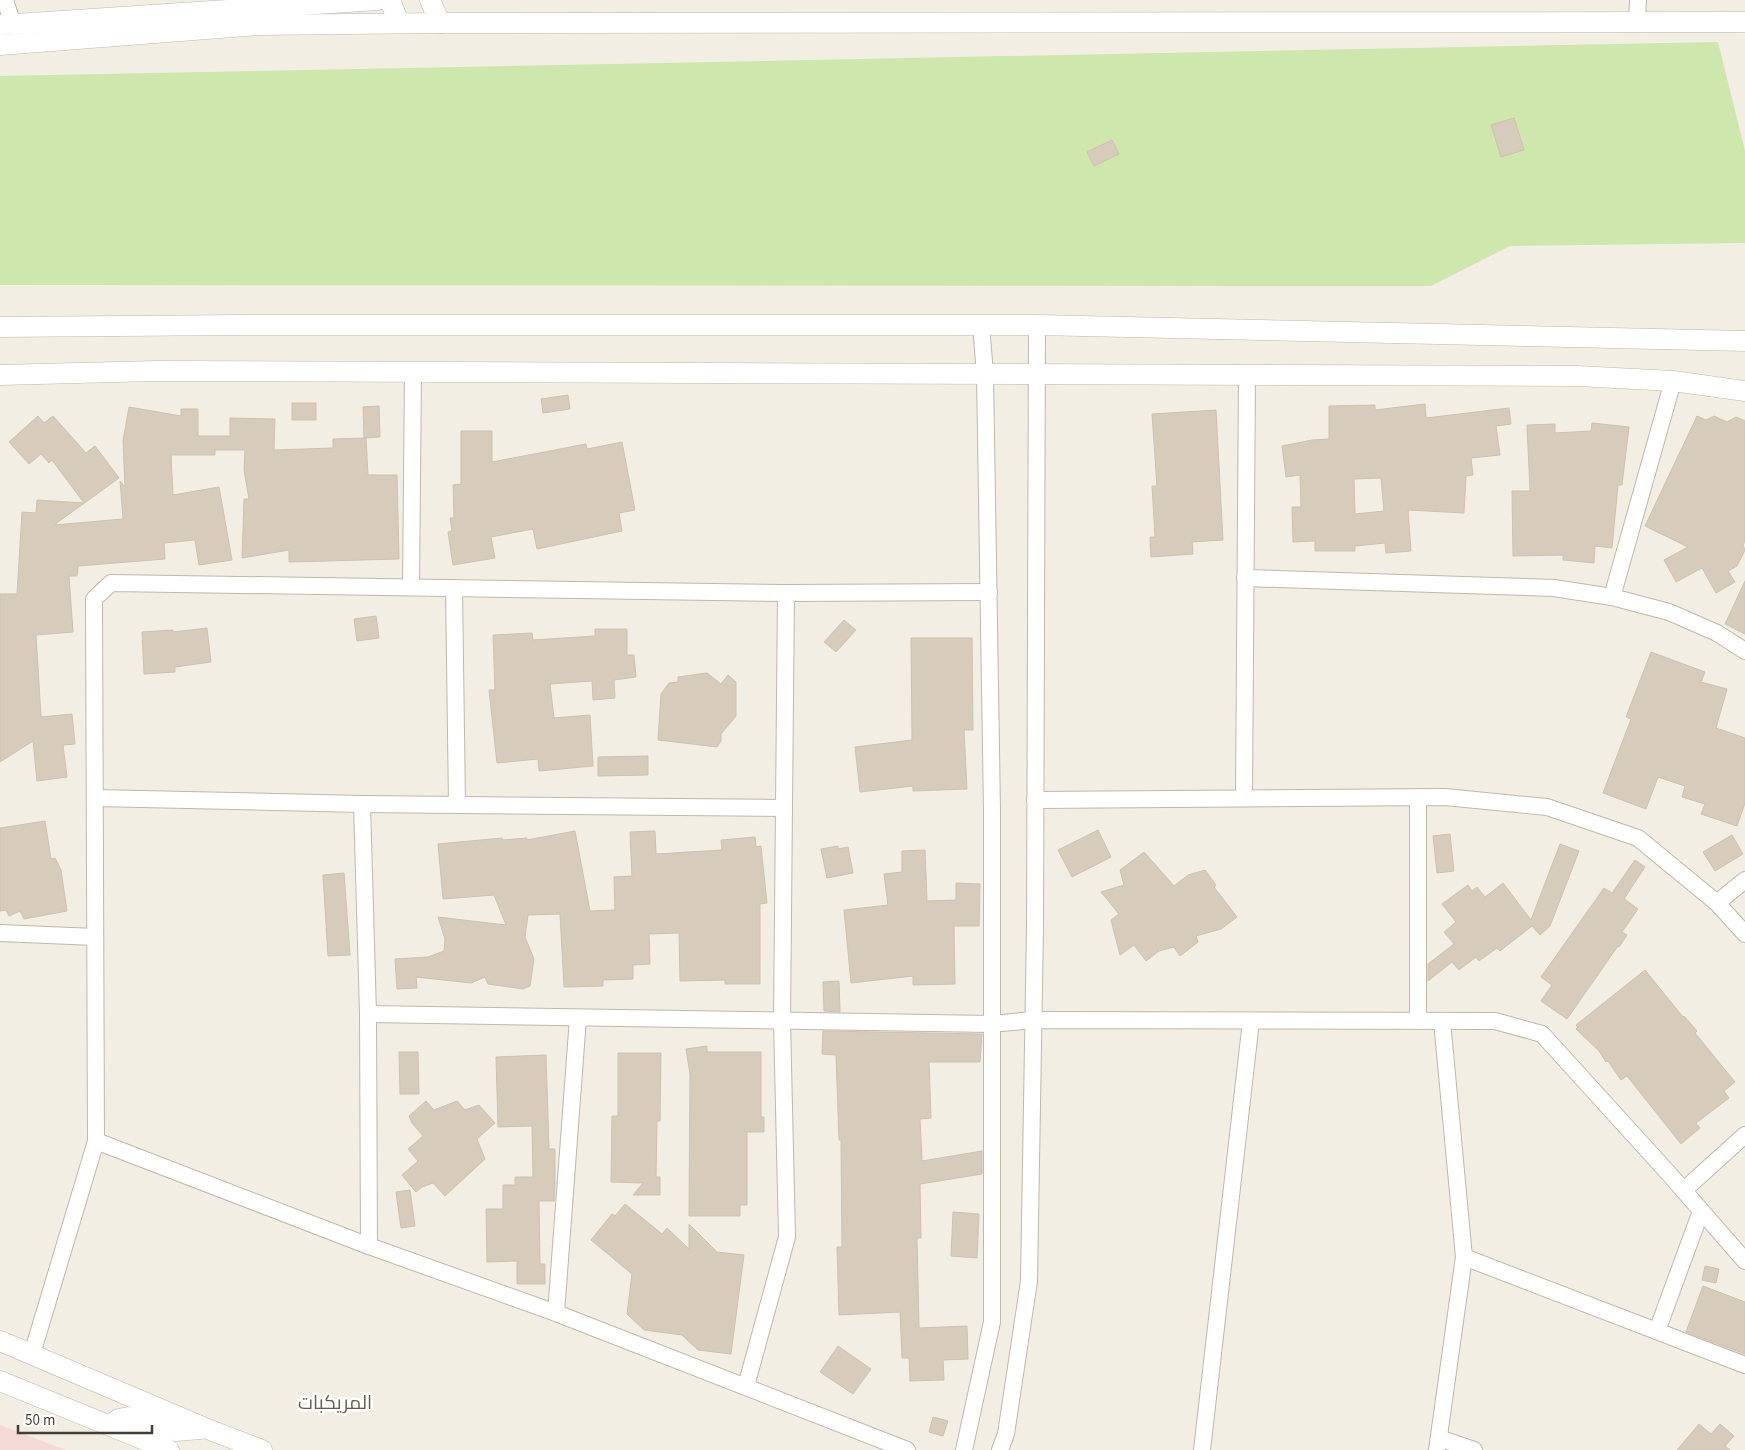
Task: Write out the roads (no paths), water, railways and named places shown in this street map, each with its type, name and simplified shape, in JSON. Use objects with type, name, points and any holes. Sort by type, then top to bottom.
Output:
[{"type":"street","points":[[5,0],[7,25],[378,0]]},
{"type":"street","points":[[390,0],[399,24]]},
{"type":"street","points":[[430,0],[440,23]]},
{"type":"street","points":[[1637,22],[1638,0]]},
{"type":"street","points":[[0,45],[258,25],[440,23],[1745,22]]},
{"type":"street","points":[[0,327],[241,325],[1037,325],[1745,341]]},
{"type":"street","points":[[964,1450],[992,1322],[992,811],[985,374],[981,325]]},
{"type":"street","points":[[1000,1450],[1006,1434],[1029,1280],[1035,800],[1037,325]]},
{"type":"street","points":[[0,375],[156,371],[1577,376],[1673,381],[1745,391]]},
{"type":"street","points":[[411,587],[413,372]]},
{"type":"street","points":[[1244,798],[1247,375]]},
{"type":"street","points":[[1612,597],[1673,381]]},
{"type":"street","points":[[1245,578],[1554,588],[1612,597],[1670,612],[1717,633],[1745,651]]},
{"type":"street","points":[[32,1354],[96,1141],[94,599],[111,583],[786,593],[989,592]]},
{"type":"street","points":[[454,588],[457,805]]},
{"type":"street","points":[[746,1386],[787,1238],[782,1021],[786,593]]},
{"type":"street","points":[[1035,800],[1445,797],[1547,806],[1638,838],[1717,903],[1745,934]]},
{"type":"street","points":[[95,798],[362,804],[784,808]]},
{"type":"street","points":[[1418,798],[1418,1021]]},
{"type":"street","points":[[362,804],[368,1014],[369,1246]]},
{"type":"street","points":[[1717,903],[1745,880]]},
{"type":"street","points":[[0,933],[95,937]]},
{"type":"street","points":[[368,1014],[991,1024],[1033,1020],[1495,1021],[1542,1034],[1684,1190],[1745,1261]]},
{"type":"street","points":[[556,1313],[578,1018]]},
{"type":"street","points":[[1202,1450],[1251,1021]]},
{"type":"street","points":[[1442,1021],[1464,1257],[1438,1444],[1474,1450]]},
{"type":"street","points":[[1684,1190],[1745,1135]]},
{"type":"street","points":[[96,1141],[369,1246],[556,1313],[907,1450]]},
{"type":"street","points":[[1657,1331],[1701,1211]]},
{"type":"street","points":[[1464,1257],[1745,1365]]},
{"type":"street","points":[[0,1341],[205,1428],[262,1450]]},
{"type":"street","points":[[0,1381],[169,1450]]},
{"type":"street","points":[[112,1426],[118,1419],[129,1417],[175,1430],[205,1428]]},
{"type":"district","name":"المريكبات","points":[[335,1403]]}]
